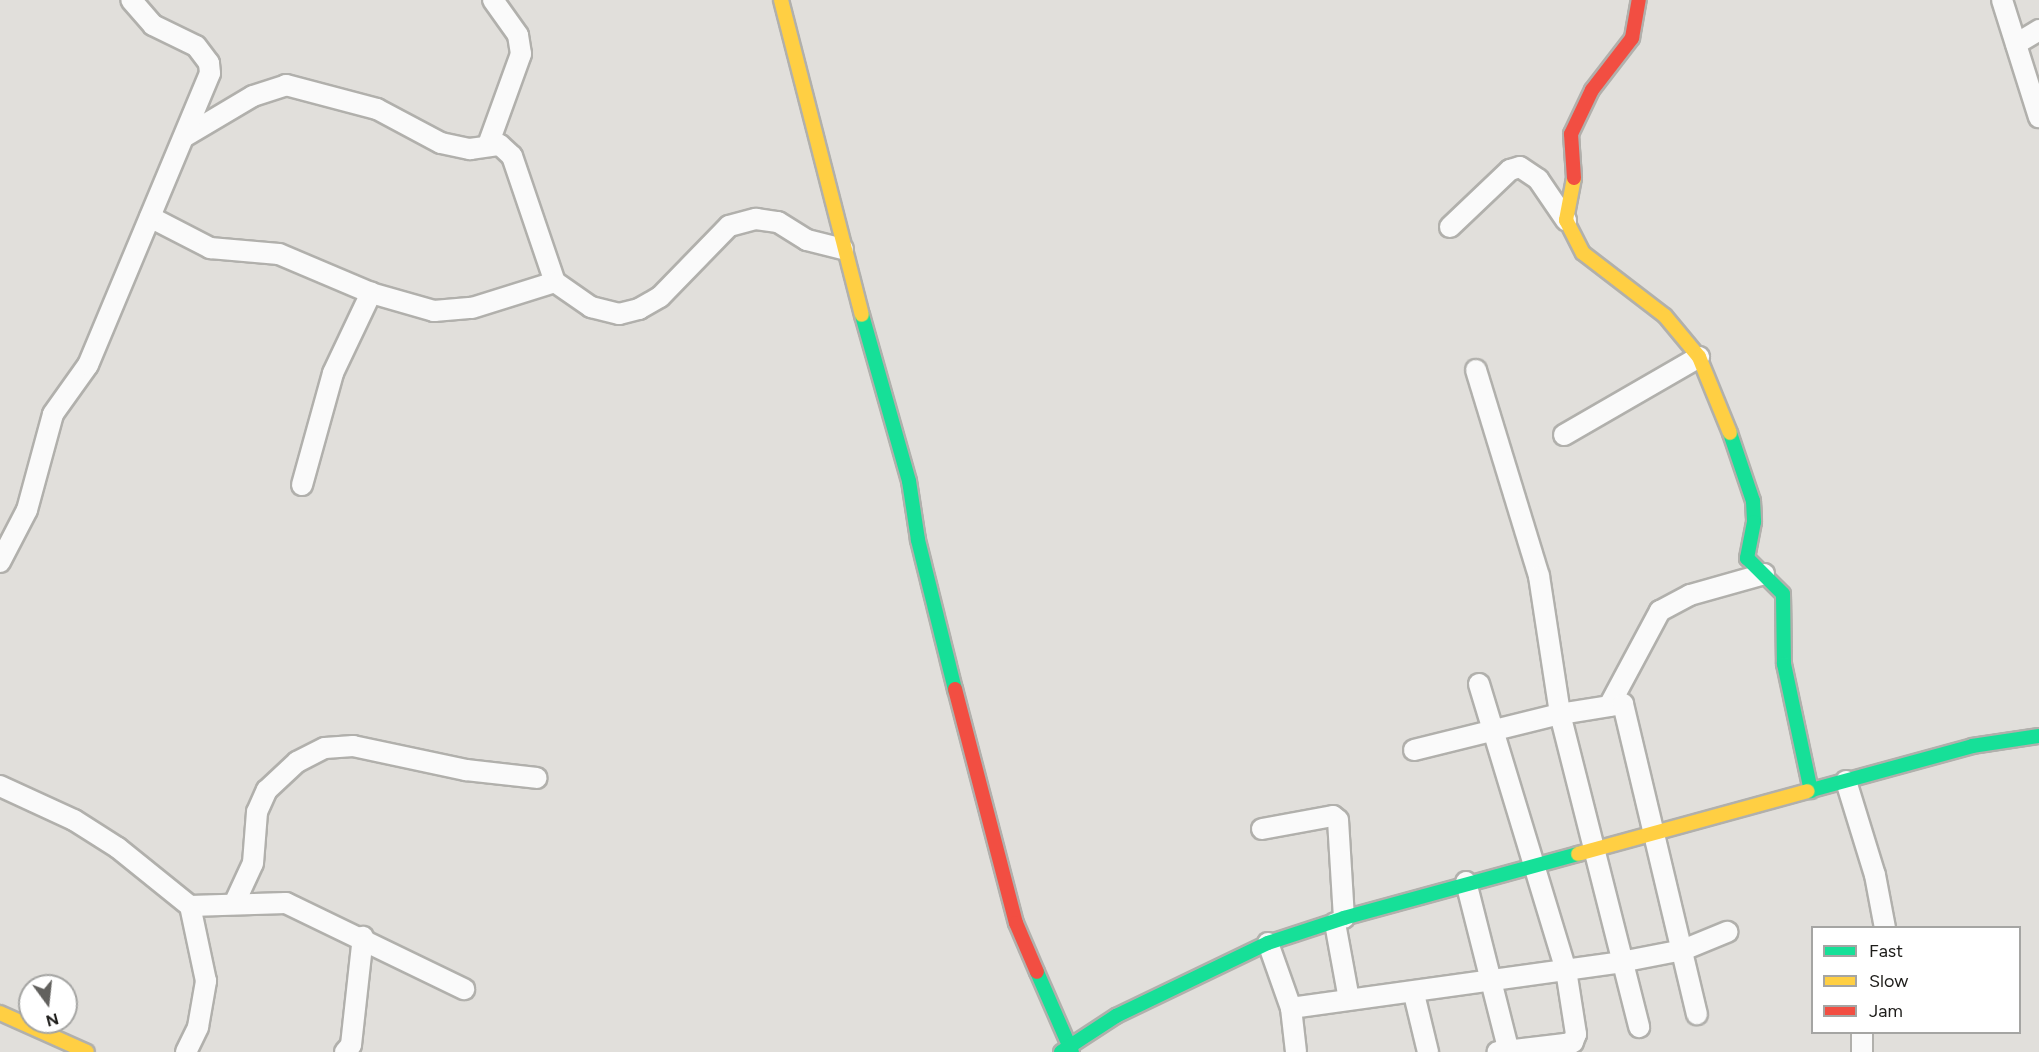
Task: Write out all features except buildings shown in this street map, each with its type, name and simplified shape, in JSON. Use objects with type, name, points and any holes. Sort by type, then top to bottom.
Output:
[{"type":"street","points":[[0,562],[27,510],[53,414],[88,365],[210,73],[209,63],[196,46],[153,25],[131,0]]},
{"type":"street","points":[[488,145],[521,54],[518,35],[493,0]]},
{"type":"street","points":[[781,0],[843,249],[909,481],[918,540],[991,834],[1016,923],[1068,1051],[1116,1016],[1268,943],[1532,864],[1596,850],[1972,746],[2039,736]]},
{"type":"street","points":[[1566,220],[1574,185],[1571,134],[1592,90],[1632,38],[1639,0]]},
{"type":"street","points":[[2002,0],[2039,117]]},
{"type":"street","points":[[2016,44],[2039,30]]},
{"type":"street","points":[[184,137],[253,96],[286,85],[377,109],[441,143],[470,149],[500,145],[512,156],[555,282],[591,307],[619,314],[639,309],[660,297],[729,226],[756,219],[778,222],[807,240],[843,249]]},
{"type":"street","points":[[1450,227],[1510,170],[1520,167],[1538,179],[1566,220],[1583,253],[1620,285],[1653,303],[1699,357],[1716,391],[1751,490],[1754,522],[1747,558],[1783,594],[1784,664],[1812,791]]},
{"type":"street","points":[[150,217],[210,248],[279,254],[371,293],[434,311],[472,308],[555,282]]},
{"type":"street","points":[[302,485],[333,373],[371,293]]},
{"type":"street","points":[[1564,435],[1699,357]]},
{"type":"street","points":[[1476,370],[1537,568],[1560,714],[1639,1027]]},
{"type":"street","points":[[1609,706],[1660,611],[1689,595],[1764,574]]},
{"type":"street","points":[[1466,882],[1505,1052],[1573,1042],[1576,1034],[1566,970],[1479,684]]},
{"type":"street","points":[[1414,750],[1560,714],[1609,706],[1626,707],[1652,834],[1697,1014]]},
{"type":"street","points":[[235,902],[253,863],[257,812],[267,790],[297,762],[326,748],[354,746],[466,770],[537,778]]},
{"type":"street","points":[[1846,781],[1875,875],[1885,926]]},
{"type":"street","points":[[0,786],[74,820],[118,848],[190,906],[206,981],[198,1027],[186,1052]]},
{"type":"street","points":[[1263,829],[1333,816],[1338,820],[1340,920],[1349,999]]},
{"type":"street","points":[[190,906],[235,902],[286,903],[331,927],[363,937],[464,989]]},
{"type":"street","points":[[1291,1008],[1349,999],[1414,994],[1621,962],[1683,951],[1727,932]]},
{"type":"street","points":[[345,1052],[351,1046],[363,937]]},
{"type":"street","points":[[1268,943],[1291,1008],[1296,1052]]},
{"type":"street","points":[[1414,994],[1428,1052]]},
{"type":"street","points":[[0,1013],[87,1052]]},
{"type":"street","points":[[1862,1034],[1862,1052]]},
{"type":"traffic: fast","points":[[862,315],[909,481],[918,540],[955,689]]},
{"type":"traffic: fast","points":[[1730,433],[1753,501],[1754,522],[1747,558],[1783,594],[1784,664],[1811,791]]},
{"type":"traffic: fast","points":[[1808,791],[1972,746],[2039,736]]},
{"type":"traffic: fast","points":[[1061,1052],[1116,1016],[1268,943],[1344,918],[1578,854]]},
{"type":"traffic: fast","points":[[1037,972],[1072,1052]]},
{"type":"traffic: slow","points":[[781,0],[862,315]]},
{"type":"traffic: slow","points":[[1574,178],[1566,220],[1583,253],[1665,316],[1699,357],[1730,433]]},
{"type":"traffic: slow","points":[[1578,854],[1808,791]]},
{"type":"traffic: slow","points":[[0,1013],[87,1052]]},
{"type":"traffic: jam","points":[[1574,178],[1571,134],[1592,90],[1632,38],[1639,0]]},
{"type":"traffic: jam","points":[[955,689],[1016,923],[1037,972]]}]
